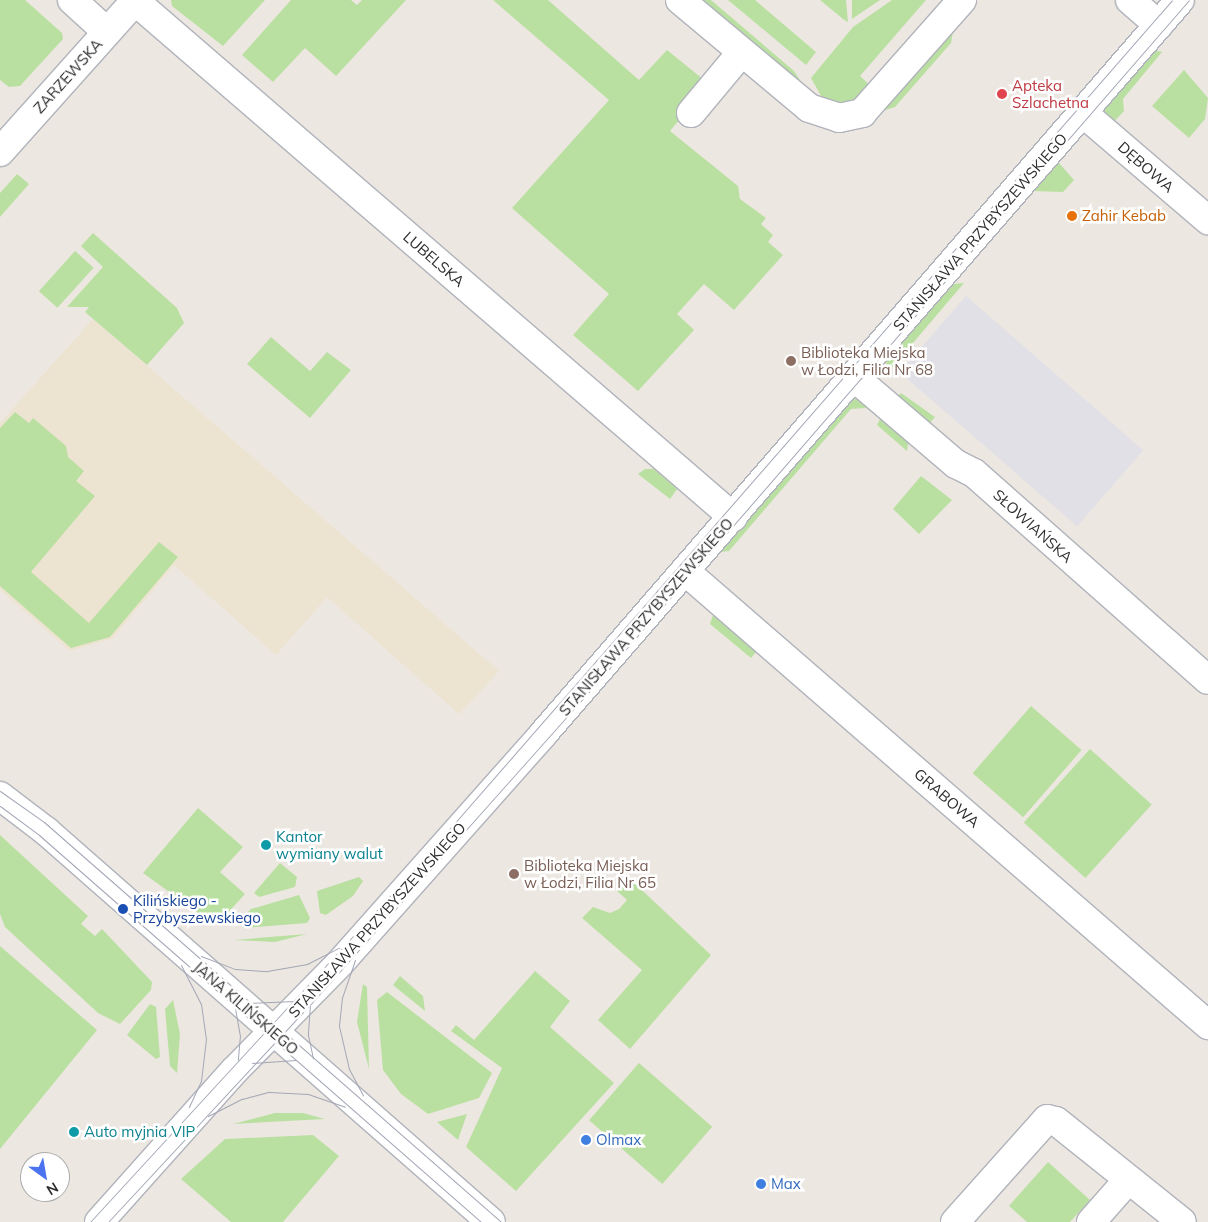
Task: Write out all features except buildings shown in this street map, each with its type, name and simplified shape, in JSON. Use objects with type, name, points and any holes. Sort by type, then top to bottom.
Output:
[{"type":"street","points":[[72,0],[107,32]]},
{"type":"street","name":"ZARZEWSKA","points":[[0,152],[135,0]]},
{"type":"street","name":"LUBELSKA","points":[[135,0],[733,517]]},
{"type":"street","points":[[680,0],[809,108],[824,116],[854,117],[868,108],[962,0]]},
{"type":"street","points":[[1130,0],[1159,25]]},
{"type":"street","name":"STANISŁAWA PRZYBYSZEWSKIEGO","points":[[99,1222],[424,869],[733,517],[1180,0]]},
{"type":"street","points":[[691,113],[741,53]]},
{"type":"street","name":"DĘBOWA","points":[[1083,113],[1208,220]]},
{"type":"street","name":"SŁOWIAŃSKA","points":[[854,377],[956,464],[974,473],[1208,680]]},
{"type":"street","name":"GRABOWA","points":[[685,571],[1208,1025]]},
{"type":"street","name":"JANA KILIŃSKIEGO","points":[[0,796],[46,831],[273,1033],[491,1222]]},
{"type":"street","points":[[955,1222],[1047,1119],[1056,1121],[1127,1181],[1182,1222]]},
{"type":"street","points":[[1091,1222],[1127,1181]]},
{"type":"shaded area","points":[[966,296],[1143,450],[1077,526],[900,372]]},
{"type":"shaded area","points":[[93,319],[499,671],[459,714],[327,597],[276,655],[174,565],[112,639],[70,651],[0,590],[0,423]]},
{"type":"green space","points":[[0,0],[25,0],[62,33],[63,39],[20,86],[9,87],[0,80]]},
{"type":"green space","points":[[171,0],[265,0],[223,46],[172,6]]},
{"type":"green space","points":[[291,0],[351,0],[357,5],[362,0],[406,0],[336,76],[305,48],[273,82],[242,55]]},
{"type":"green space","points":[[493,0],[548,0],[639,80],[667,50],[709,84],[670,131],[738,186],[740,199],[766,218],[761,224],[773,235],[768,242],[783,255],[734,310],[704,284],[677,314],[694,330],[638,391],[573,335],[609,294],[512,208],[609,100]]},
{"type":"green space","points":[[699,0],[711,0],[794,71],[807,91]]},
{"type":"green space","points":[[728,0],[755,0],[816,52],[806,65]]},
{"type":"green space","points":[[820,0],[846,0],[848,22],[843,19]]},
{"type":"green space","points":[[852,0],[880,0],[852,19]]},
{"type":"green space","points":[[892,0],[926,0],[860,76],[873,88],[853,102],[838,106],[825,103],[811,78],[853,27]]},
{"type":"green space","points":[[954,26],[951,43],[895,107],[879,112]]},
{"type":"green space","points":[[1153,50],[1162,52],[1123,99],[1124,111],[1112,124],[1103,113],[1106,104]]},
{"type":"green space","points":[[1184,70],[1208,98],[1205,119],[1189,138],[1152,106]]},
{"type":"green space","points":[[1059,163],[1074,180],[1063,192],[1033,191]]},
{"type":"green space","points":[[17,174],[29,184],[0,217],[0,193]]},
{"type":"green space","points":[[93,233],[177,308],[184,323],[147,365],[85,312],[89,307],[67,307],[103,267],[81,246]]},
{"type":"green space","points":[[75,251],[94,268],[57,308],[39,291]]},
{"type":"green space","points":[[964,283],[884,377],[887,358],[953,284]]},
{"type":"green space","points":[[271,337],[310,371],[327,352],[351,370],[310,418],[247,364]]},
{"type":"green space","points":[[901,393],[935,417],[929,424],[893,400]]},
{"type":"green space","points":[[859,398],[866,408],[851,409],[729,551],[720,552],[852,400]]},
{"type":"green space","points":[[15,412],[29,423],[33,418],[66,446],[68,457],[84,471],[76,481],[95,496],[31,572],[89,623],[159,542],[178,557],[110,637],[71,648],[0,586],[0,428]]},
{"type":"green space","points":[[882,415],[909,437],[907,451],[877,425]]},
{"type":"green space","points":[[645,469],[654,469],[677,489],[670,499],[638,474]]},
{"type":"green space","points":[[921,476],[952,500],[919,534],[893,509]]},
{"type":"green space","points":[[716,606],[748,635],[746,643],[756,652],[751,658],[710,624]]},
{"type":"green space","points":[[1031,706],[1082,750],[1023,817],[973,773]]},
{"type":"green space","points":[[1090,749],[1152,805],[1085,878],[1024,823]]},
{"type":"green space","points":[[198,808],[243,847],[220,872],[245,894],[223,918],[208,920],[143,873]]},
{"type":"green space","points":[[0,835],[88,916],[81,924],[95,936],[102,929],[152,982],[151,990],[120,1024],[98,1013],[5,927],[0,914]]},
{"type":"green space","points":[[280,863],[297,877],[295,887],[259,897],[254,893]]},
{"type":"green space","points":[[359,877],[363,881],[353,896],[326,915],[320,913],[317,891]]},
{"type":"green space","points":[[629,878],[711,955],[630,1049],[598,1020],[642,970],[582,918],[593,907],[610,913],[619,909],[627,900],[617,891]]},
{"type":"green space","points":[[299,895],[310,918],[307,923],[243,928],[239,921],[251,909]]},
{"type":"green space","points":[[307,934],[275,942],[234,940]]},
{"type":"green space","points":[[0,946],[97,1030],[0,1149]]},
{"type":"green space","points":[[535,971],[570,1001],[550,1027],[614,1083],[516,1191],[466,1147],[502,1068],[451,1031],[456,1025],[474,1040]]},
{"type":"green space","points":[[400,976],[423,996],[425,1011],[393,985]]},
{"type":"green space","points":[[363,984],[367,987],[369,1069],[357,1022]]},
{"type":"green space","points":[[387,992],[492,1073],[479,1098],[428,1114],[401,1094],[383,1070],[377,1000]]},
{"type":"green space","points":[[173,1000],[180,1034],[177,1073],[170,1066],[165,1009]]},
{"type":"green space","points":[[150,1004],[156,1007],[160,1057],[156,1059],[127,1035]]},
{"type":"green space","points":[[639,1063],[712,1127],[662,1184],[589,1120]]},
{"type":"green space","points":[[275,1113],[303,1113],[325,1119],[233,1124]]},
{"type":"green space","points":[[467,1114],[458,1140],[437,1122]]},
{"type":"green space","points":[[313,1135],[339,1156],[283,1222],[231,1222],[181,1179],[225,1139]]},
{"type":"green space","points":[[1048,1162],[1090,1200],[1070,1222],[1027,1222],[1009,1206]]},
{"type":"tram line","points":[[90,1222],[405,880],[1172,0]]},
{"type":"tram line","points":[[108,1222],[309,1006],[607,671],[1189,0]]},
{"type":"tram line","points":[[0,791],[44,822],[501,1222]]},
{"type":"tram line","points":[[0,806],[39,835],[481,1222]]},
{"type":"tram line","points":[[201,956],[235,969],[267,971],[307,964],[339,948]]},
{"type":"tram line","points":[[355,960],[342,997],[339,1026],[349,1069],[363,1095]]},
{"type":"tram line","points":[[181,965],[201,1004],[206,1039],[201,1081],[189,1107]]},
{"type":"tram line","points":[[248,1003],[295,1001]]},
{"type":"tram line","points":[[310,1004],[308,1035],[313,1058]]},
{"type":"tram line","points":[[235,1008],[240,1035],[238,1060]]},
{"type":"tram line","points":[[252,1063],[296,1060]]},
{"type":"tram line","points":[[208,1116],[242,1099],[269,1092],[308,1094],[345,1107]]},
{"type":"place","name":"Apteka Szlachetna","points":[[1002,94]]},
{"type":"place","name":"Zahir Kebab","points":[[1072,216]]},
{"type":"place","name":"Biblioteka Miejska w Łodzi, Filia Nr 68","points":[[791,361]]},
{"type":"place","name":"Kantor wymiany walut","points":[[266,845]]},
{"type":"place","name":"Biblioteka Miejska w Łodzi, Filia Nr 65","points":[[514,874]]},
{"type":"place","name":"Kilińskiego - Przybyszewskiego","points":[[123,909]]},
{"type":"place","name":"Auto myjnia VIP","points":[[74,1132]]},
{"type":"place","name":"Olmax","points":[[586,1140]]},
{"type":"place","name":"Max","points":[[761,1184]]}]
